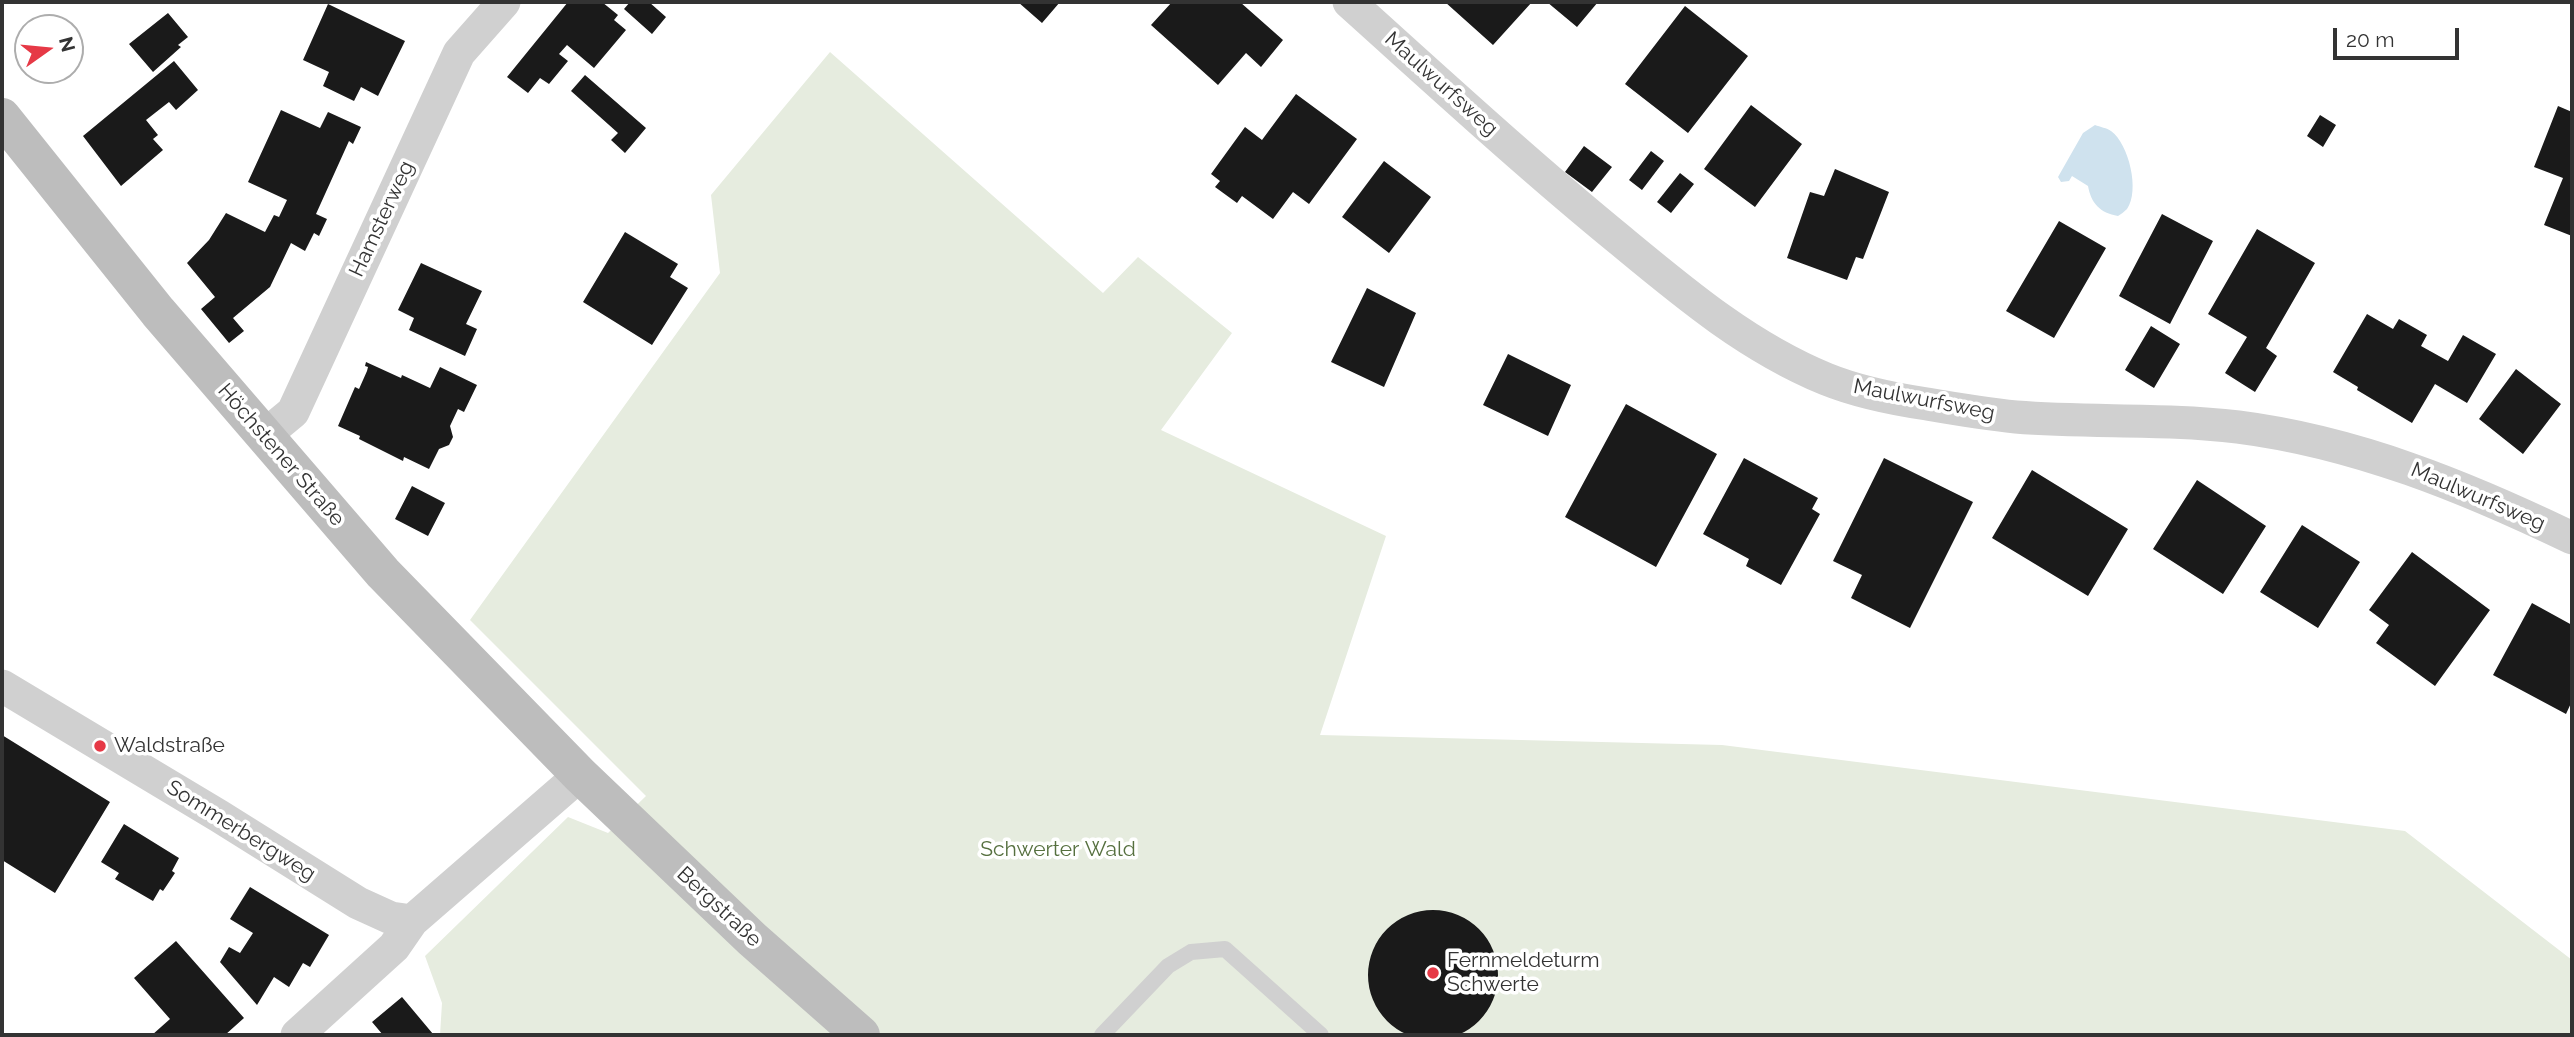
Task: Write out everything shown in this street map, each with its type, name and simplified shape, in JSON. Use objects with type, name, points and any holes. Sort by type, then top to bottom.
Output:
[{"type":"main road","name":"Höchstener Straße","points":[[2,117],[158,312],[383,573],[580,775]]},
{"type":"main road","name":"Bergstraße","points":[[580,775],[752,939],[861,1035]]},
{"type":"street","name":"Hamsterweg","points":[[264,436],[293,412],[459,53],[504,2]]},
{"type":"street","name":"Maulwurfsweg","points":[[1349,2],[1540,175],[1699,306],[1754,342],[1827,379],[1904,401],[2017,417],[2186,422],[2282,434],[2401,465],[2518,511],[2572,538]]},
{"type":"street","name":"Sommerbergweg","points":[[2,686],[358,903],[391,918],[412,921]]},
{"type":"street","points":[[297,1035],[394,947],[412,921],[580,775]]},
{"type":"lane","points":[[1102,1035],[1168,966],[1191,953],[1225,949],[1321,1035]]},
{"type":"green space","name":"Schwerter Wald","points":[[830,52],[1103,293],[1138,257],[1232,333],[1161,430],[1386,536],[1320,735],[1722,745],[2405,831],[2572,960],[2572,1035],[440,1035],[442,1003],[425,956],[568,817],[608,833],[646,796],[470,620],[720,273],[711,195]]},
{"type":"water","points":[[2095,125],[2109,130],[2117,137],[2131,168],[2131,201],[2127,209],[2118,216],[2097,206],[2088,186],[2072,176],[2069,181],[2061,182],[2058,177],[2083,133]]},
{"type":"building","points":[[568,2],[602,2],[618,15],[614,20],[626,30],[594,68],[567,45],[559,54],[568,61],[549,84],[540,78],[528,93],[507,77]]},
{"type":"building","points":[[630,2],[649,2],[666,17],[652,34],[624,9]]},
{"type":"building","points":[[1018,2],[1060,2],[1042,23]]},
{"type":"building","points":[[1172,2],[1240,2],[1283,40],[1261,67],[1246,53],[1218,85],[1151,25]]},
{"type":"building","points":[[1445,2],[1532,2],[1493,45]]},
{"type":"building","points":[[1547,2],[1598,2],[1577,27]]},
{"type":"building","points":[[328,4],[405,41],[378,96],[361,87],[354,101],[323,86],[329,72],[303,60]]},
{"type":"building","points":[[1685,6],[1748,56],[1688,133],[1625,84]]},
{"type":"building","points":[[168,13],[188,37],[178,45],[181,47],[153,72],[129,44]]},
{"type":"building","points":[[174,61],[198,90],[176,110],[169,102],[146,120],[158,135],[153,139],[163,150],[121,186],[83,136]]},
{"type":"building","points":[[585,75],[646,128],[625,153],[611,140],[618,133],[571,91]]},
{"type":"building","points":[[1296,94],[1357,139],[1309,204],[1293,192],[1273,219],[1242,196],[1237,203],[1215,187],[1220,181],[1211,174],[1245,127],[1262,140]]},
{"type":"building","points":[[1751,105],[1802,144],[1755,207],[1704,169]]},
{"type":"building","points":[[2558,106],[2572,112],[2572,236],[2544,225],[2563,178],[2534,167]]},
{"type":"building","points":[[281,110],[320,128],[328,112],[361,127],[353,144],[349,141],[316,214],[327,219],[319,236],[314,233],[305,251],[291,243],[270,287],[233,318],[244,331],[229,343],[201,309],[215,297],[187,263],[209,240],[226,213],[265,232],[274,215],[279,217],[287,200],[248,182]]},
{"type":"building","points":[[2320,115],[2336,125],[2323,147],[2307,136]]},
{"type":"building","points":[[1584,146],[1612,167],[1592,192],[1565,172]]},
{"type":"building","points":[[1651,151],[1664,161],[1642,190],[1629,180]]},
{"type":"building","points":[[1384,161],[1431,197],[1389,253],[1342,217]]},
{"type":"building","points":[[1835,169],[1889,192],[1863,259],[1856,257],[1847,280],[1787,258],[1810,192],[1824,196]]},
{"type":"building","points":[[1680,173],[1694,184],[1671,213],[1657,202]]},
{"type":"building","points":[[2162,214],[2213,241],[2170,324],[2119,296]]},
{"type":"building","points":[[2059,221],[2106,248],[2054,338],[2006,311]]},
{"type":"building","points":[[2257,229],[2315,263],[2266,348],[2277,356],[2255,392],[2225,373],[2247,337],[2208,314]]},
{"type":"building","points":[[625,232],[678,264],[670,277],[688,288],[652,345],[583,302]]},
{"type":"building","points":[[421,263],[482,291],[466,324],[477,329],[465,356],[409,330],[414,318],[398,310]]},
{"type":"building","points":[[1367,288],[1416,313],[1384,387],[1331,362]]},
{"type":"building","points":[[2367,314],[2393,329],[2399,319],[2427,335],[2421,346],[2448,361],[2463,335],[2496,354],[2467,403],[2435,384],[2412,423],[2357,390],[2358,387],[2333,372]]},
{"type":"building","points":[[2151,326],[2180,344],[2154,388],[2125,370]]},
{"type":"building","points":[[1508,354],[1571,385],[1548,436],[1483,405]]},
{"type":"building","points":[[366,362],[430,388],[440,367],[477,385],[464,412],[458,409],[450,426],[453,437],[449,445],[439,449],[429,469],[404,457],[403,461],[338,426],[355,387],[359,389],[367,371]]},
{"type":"building","points":[[2516,369],[2561,404],[2523,454],[2479,419]]},
{"type":"building","points":[[1626,404],[1717,454],[1656,567],[1565,517]]},
{"type":"building","points":[[1744,458],[1818,498],[1812,509],[1820,514],[1781,585],[1746,566],[1749,559],[1703,534]]},
{"type":"building","points":[[1884,458],[1973,502],[1910,628],[1851,598],[1862,575],[1833,561]]},
{"type":"building","points":[[2032,470],[2128,529],[2088,596],[1992,538]]},
{"type":"building","points":[[2197,480],[2266,526],[2223,594],[2153,549]]},
{"type":"building","points":[[412,486],[445,503],[428,536],[395,519]]},
{"type":"building","points":[[2302,525],[2360,562],[2318,628],[2260,592]]},
{"type":"building","points":[[2412,552],[2490,610],[2435,686],[2376,643],[2389,625],[2369,610]]},
{"type":"building","points":[[2532,603],[2572,625],[2572,701],[2566,714],[2493,675]]},
{"type":"building","points":[[2,735],[110,802],[55,893],[2,860]]},
{"type":"building","points":[[124,824],[179,858],[172,871],[175,873],[153,901],[115,879],[119,873],[101,862]]},
{"type":"building","points":[[250,887],[329,935],[310,967],[303,963],[289,987],[274,977],[257,1005],[220,962],[229,947],[240,953],[253,933],[230,919]]},
{"type":"building","name":"Fernmeldeturm Schwerte","points":[[1433,910],[1458,915],[1479,929],[1493,950],[1498,975],[1493,1000],[1479,1021],[1458,1035],[1433,1040],[1408,1035],[1387,1021],[1373,1000],[1368,975],[1373,950],[1387,929],[1408,915]]},
{"type":"building","points":[[176,941],[244,1018],[225,1035],[152,1035],[170,1019],[134,978]]},
{"type":"building","points":[[402,997],[433,1034],[383,1035],[372,1022]]},
{"type":"place","name":"Waldstraße","points":[[100,746]]},
{"type":"place","name":"Fernmeldeturm Schwerte","points":[[1433,973]]}]
